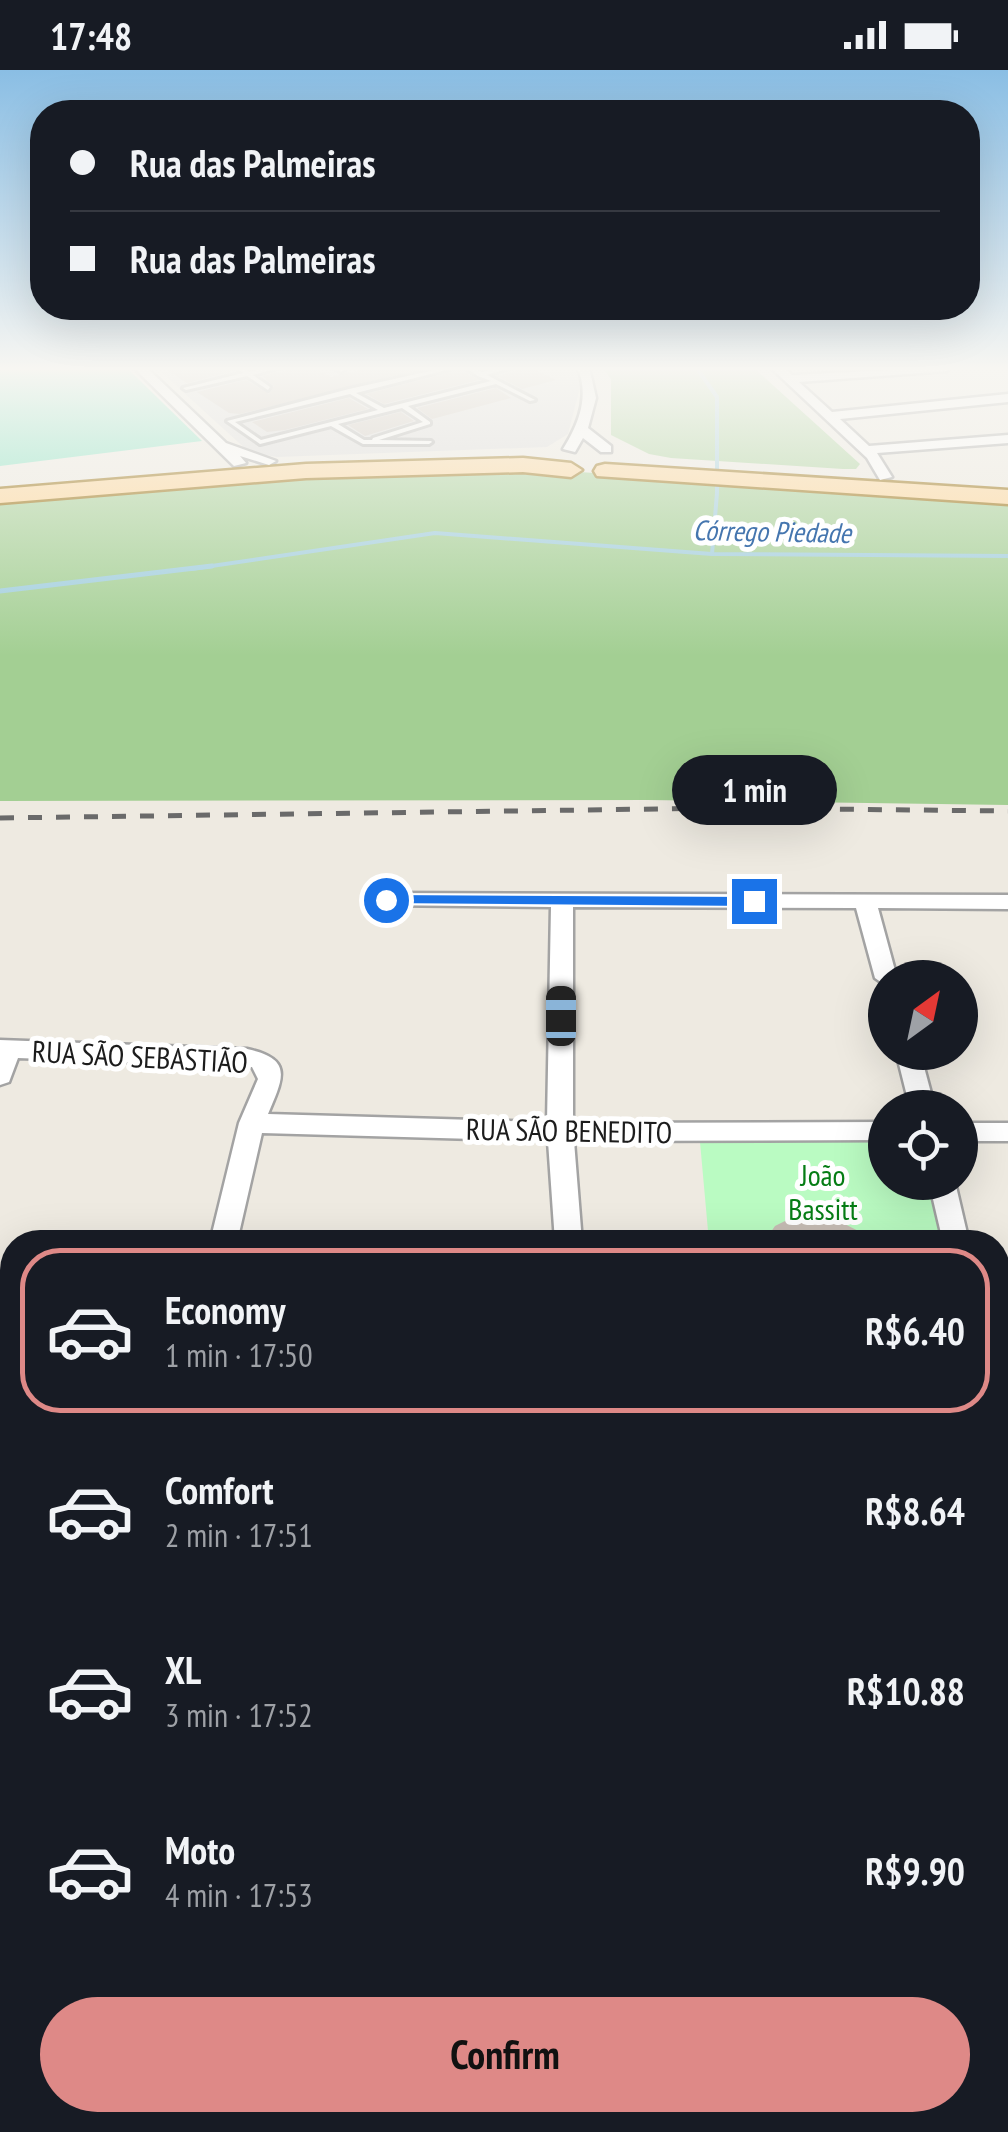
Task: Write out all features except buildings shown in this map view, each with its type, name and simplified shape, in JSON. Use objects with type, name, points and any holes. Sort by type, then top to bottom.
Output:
[{"type":"main road","points":[[0,485],[168,463]]},
{"type":"main road","points":[[0,496],[306,471],[529,463]]},
{"type":"main road","points":[[649,463],[1008,497]]},
{"type":"main road","points":[[729,473],[1008,484]]},
{"type":"street","points":[[875,463],[885,477]]},
{"type":"street","points":[[386,900],[1008,902]]},
{"type":"street","points":[[562,900],[560,1132],[568,1230]]},
{"type":"street","points":[[865,902],[881,960]]},
{"type":"street","points":[[0,1076],[4,1048]]},
{"type":"street","name":"RUA SÃO SEBASTIÃO","points":[[4,1048],[260,1060],[268,1068],[270,1079],[252,1123],[226,1230]]},
{"type":"street","name":"RUA SÃO BENEDITO","points":[[252,1123],[560,1132],[868,1132]]},
{"type":"street","points":[[978,1132],[1008,1132]]},
{"type":"street","points":[[946,1200],[953,1230]]},
{"type":"green space","points":[[753,463],[860,464],[856,469]]},
{"type":"green space","points":[[533,469],[1008,500],[1008,805],[647,800],[0,801],[0,502],[239,480]]},
{"type":"green space","name":"João Bassitt","points":[[868,1139],[868,1200],[937,1200],[943,1230],[708,1230],[700,1142]]},
{"type":"waterway","points":[[712,554],[717,463]]},
{"type":"waterway","name":"Córrego Piedade","points":[[209,566],[435,533],[712,554]]},
{"type":"waterway","name":"Córrego Piedade","points":[[712,554],[1008,556]]},
{"type":"waterway","name":"Córrego Piedade","points":[[0,591],[209,566]]},
{"type":"waterway","name":"Córrego Piedade","points":[[191,569],[209,566]]},
{"type":"railway","points":[[0,818],[730,808],[1008,811]]},
{"type":"route","points":[[386,900],[754,901]]}]
